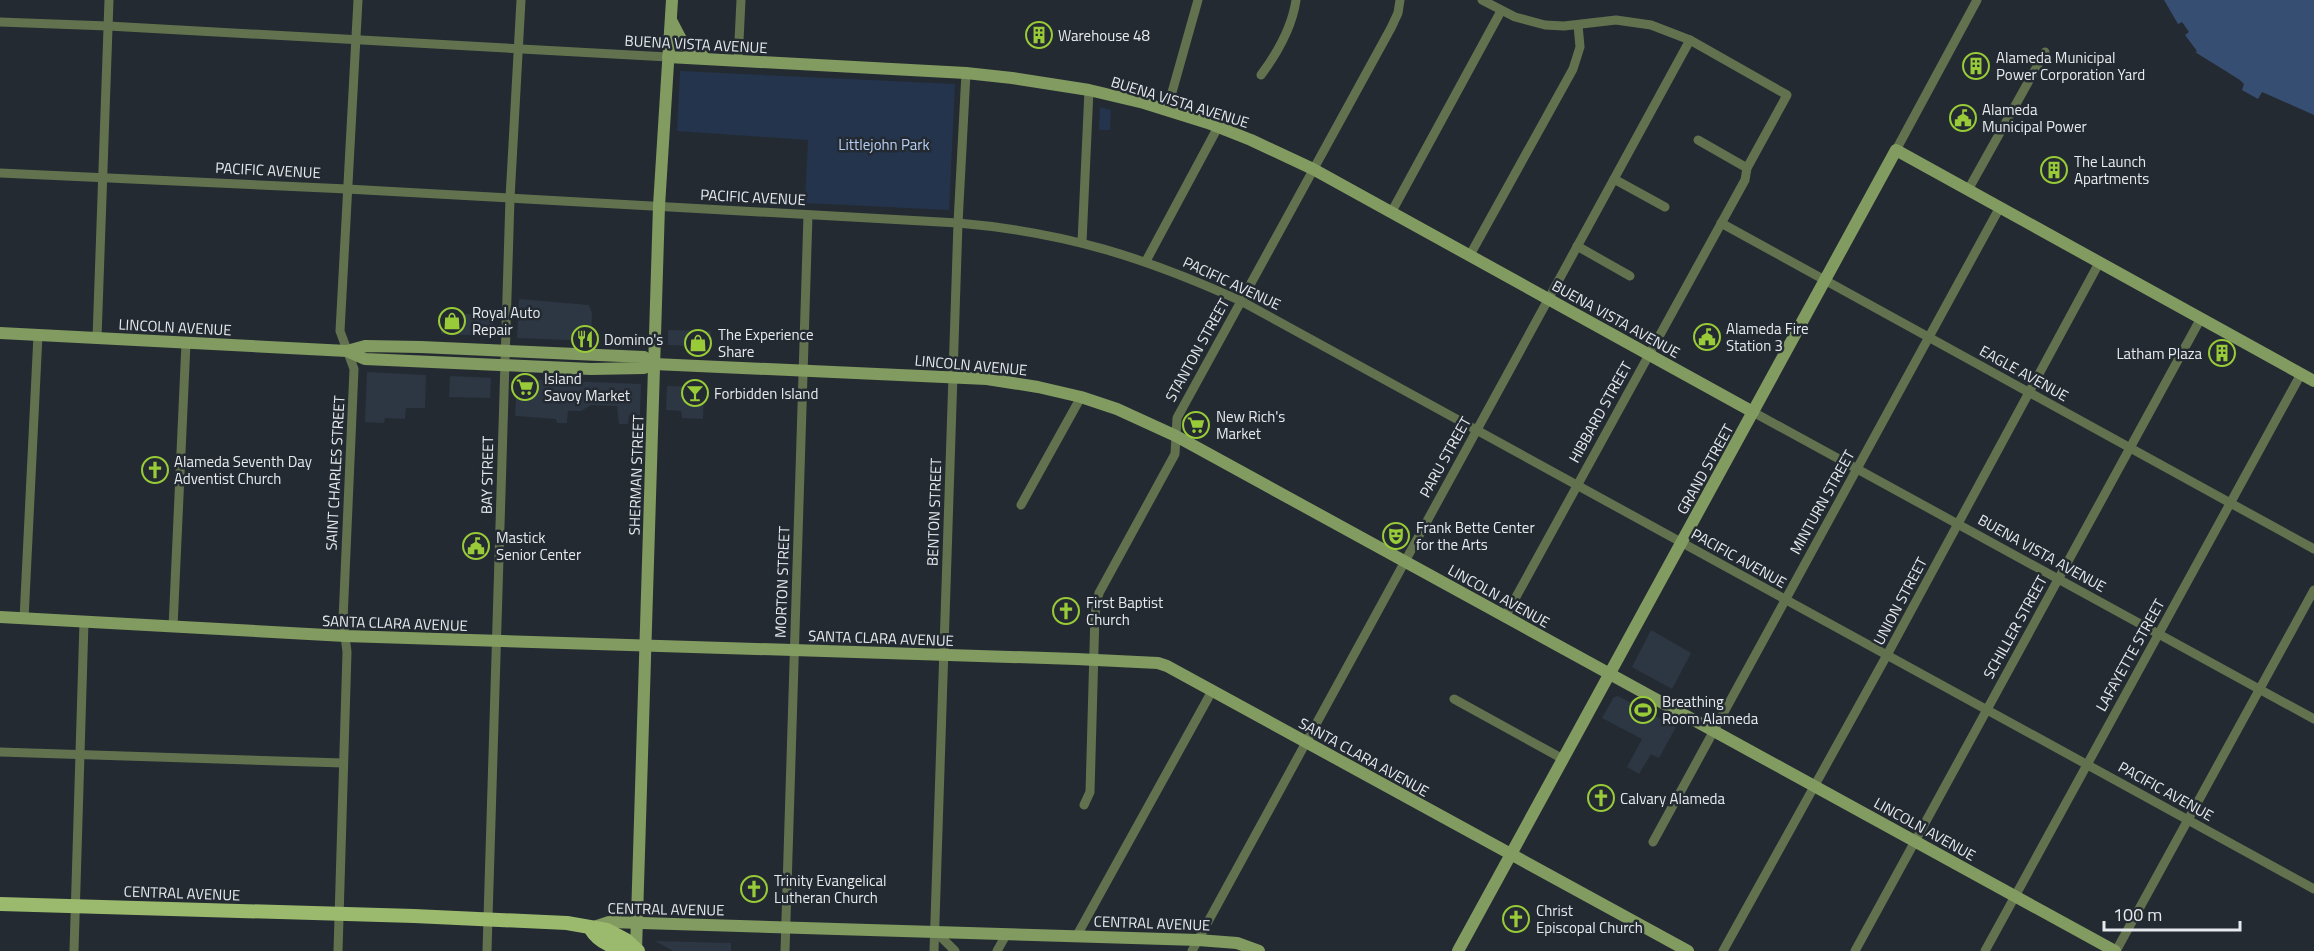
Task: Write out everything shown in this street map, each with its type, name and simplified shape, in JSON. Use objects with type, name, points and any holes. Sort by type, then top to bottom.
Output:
[{"type":"main road","name":"CENTRAL AVENUE","points":[[0,904],[488,919],[567,923],[590,928]]},
{"type":"main road","points":[[590,928],[596,939],[620,949],[637,951]]},
{"type":"street","points":[[97,338],[109,0]]},
{"type":"street","name":"SAINT CHARLES STREET","points":[[338,951],[347,652],[343,620],[354,369],[340,332],[358,0]]},
{"type":"street","name":"BAY STREET","points":[[487,951],[510,198],[521,0]]},
{"type":"street","name":"SHERMAN STREET","points":[[637,951],[654,364],[660,206],[672,0]]},
{"type":"street","points":[[738,61],[741,0]]},
{"type":"street","points":[[1167,110],[1198,0]]},
{"type":"street","points":[[1262,75],[1283,40],[1294,14],[1296,0]]},
{"type":"street","name":"STANTON STREET","points":[[1084,805],[1090,792],[1095,614],[1099,593],[1175,454],[1177,418],[1391,28],[1398,13],[1400,0]]},
{"type":"street","points":[[1482,0],[1522,20],[1545,26],[1629,21],[1667,30],[1690,40]]},
{"type":"street","name":"GRAND STREET","points":[[1458,951],[1896,150],[1975,1]]},
{"type":"street","points":[[1391,213],[1501,11]]},
{"type":"street","points":[[671,21],[684,45],[693,52],[710,59]]},
{"type":"street","name":"BUENA VISTA AVENUE","points":[[0,22],[108,26],[966,74],[1012,78],[1089,90],[1167,110],[1251,140],[1313,169],[2314,719]]},
{"type":"street","points":[[1470,255],[1573,69],[1580,47],[1578,25]]},
{"type":"street","name":"HIBBARD STREET","points":[[1505,617],[1745,180],[1747,168],[1787,95],[1690,40]]},
{"type":"street","name":"PARU STREET","points":[[1195,946],[1690,40]]},
{"type":"street","points":[[1968,190],[2045,52]]},
{"type":"street","name":"BENTON STREET","points":[[934,951],[952,377],[966,74]]},
{"type":"street","points":[[1082,242],[1089,90]]},
{"type":"street","points":[[1146,261],[1218,127]]},
{"type":"street","points":[[1698,140],[1747,168]]},
{"type":"street","points":[[1896,150],[2314,381]]},
{"type":"street","name":"PACIFIC AVENUE","points":[[0,173],[347,189],[958,223],[1029,230],[1082,242],[1146,261],[1241,301],[2314,889]]},
{"type":"street","points":[[1614,179],[1665,207]]},
{"type":"street","name":"MINTURN STREET","points":[[1653,842],[2000,207]]},
{"type":"street","name":"MORTON STREET","points":[[785,951],[808,215]]},
{"type":"street","name":"EAGLE AVENUE","points":[[1721,223],[2314,549]]},
{"type":"street","points":[[1577,246],[1630,276]]},
{"type":"street","name":"UNION STREET","points":[[1724,951],[2099,263]]},
{"type":"street","name":"SCHILLER STREET","points":[[1855,951],[2200,318]]},
{"type":"street","name":"LINCOLN AVENUE","points":[[0,333],[347,351],[365,346],[506,350],[644,357],[654,364]]},
{"type":"street","points":[[24,618],[38,335]]},
{"type":"street","points":[[173,627],[186,343]]},
{"type":"street","name":"LINCOLN AVENUE","points":[[347,351],[365,359],[591,369],[644,368],[654,364],[952,377],[1017,383],[1081,397],[1117,409],[1176,436],[2116,951]]},
{"type":"street","name":"LAFAYETTE STREET","points":[[1985,951],[2301,374]]},
{"type":"street","points":[[1021,505],[1081,397]]},
{"type":"street","points":[[2116,951],[2314,590]]},
{"type":"street","name":"SANTA CLARA AVENUE","points":[[0,617],[345,636],[944,654],[1158,663],[1688,951]]},
{"type":"street","points":[[74,951],[84,622]]},
{"type":"street","points":[[1076,937],[1212,691]]},
{"type":"street","points":[[1454,699],[1563,759]]},
{"type":"street","points":[[0,752],[343,763]]},
{"type":"street","name":"CENTRAL AVENUE","points":[[590,928],[609,922],[936,932],[1076,937],[1195,946],[1237,944],[1259,951]]},
{"type":"street","points":[[936,932],[955,951]]},
{"type":"street","points":[[997,951],[1006,935]]},
{"type":"shaded area","points":[[2154,0],[2314,0],[2314,115],[2262,92],[2258,99],[2242,90],[2244,84],[2240,80],[2195,52],[2192,56]]},
{"type":"shaded area","points":[[519,299],[589,305],[592,313],[591,341],[517,338]]},
{"type":"shaded area","points":[[441,313],[493,315],[493,336],[441,334]]},
{"type":"shaded area","points":[[668,330],[711,331],[710,347],[668,345]]},
{"type":"shaded area","points":[[367,372],[426,375],[425,408],[406,408],[405,419],[385,418],[384,423],[365,422]]},
{"type":"shaded area","points":[[450,376],[491,378],[490,398],[449,397]]},
{"type":"shaded area","points":[[517,379],[641,384],[640,415],[629,415],[628,424],[619,424],[617,406],[591,405],[581,411],[568,411],[567,423],[557,423],[556,419],[515,416]]},
{"type":"shaded area","points":[[667,386],[704,387],[703,419],[682,418],[681,411],[666,410]]},
{"type":"shaded area","points":[[1651,630],[1691,653],[1672,689],[1632,667]]},
{"type":"shaded area","points":[[1618,696],[1676,727],[1659,758],[1651,754],[1639,774],[1627,767],[1642,739],[1602,718],[1614,697]]},
{"type":"shaded area","points":[[655,941],[731,943],[731,951],[673,951]]},
{"type":"green space","name":"Littlejohn Park","points":[[680,71],[955,84],[949,210],[805,203],[808,140],[677,131]]},
{"type":"green space","points":[[1100,107],[1111,110],[1110,130],[1099,130]]},
{"type":"pier","points":[[2151,0],[2164,0],[2178,24],[2182,22],[2189,32],[2185,35],[2197,51],[2190,58],[2161,11]]},
{"type":"place","name":"Warehouse 48","points":[[1039,35]]},
{"type":"place","name":"Alameda Municipal Power Corporation Yard","points":[[1976,66]]},
{"type":"place","name":"Alameda Municipal Power","points":[[1963,118]]},
{"type":"place","name":"The Launch Apartments","points":[[2054,170]]},
{"type":"place","name":"Royal Auto Repair","points":[[452,321]]},
{"type":"place","name":"Alameda Fire Station 3","points":[[1707,337]]},
{"type":"place","name":"Domino's","points":[[585,339]]},
{"type":"place","name":"The Experience Share","points":[[698,343]]},
{"type":"place","name":"Latham Plaza","points":[[2222,353]]},
{"type":"place","name":"Island Savoy Market","points":[[525,387]]},
{"type":"place","name":"Forbidden Island","points":[[695,393]]},
{"type":"place","name":"New Rich's Market","points":[[1196,425]]},
{"type":"place","name":"Alameda Seventh Day Adventist Church","points":[[155,470]]},
{"type":"place","name":"Frank Bette Center for the Arts","points":[[1396,536]]},
{"type":"place","name":"Mastick Senior Center","points":[[476,546]]},
{"type":"place","name":"First Baptist Church","points":[[1066,611]]},
{"type":"place","name":"Breathing Room Alameda","points":[[1643,710]]},
{"type":"place","name":"Calvary Alameda","points":[[1601,798]]},
{"type":"place","name":"Trinity Evangelical Lutheran Church","points":[[754,889]]},
{"type":"place","name":"Christ Episcopal Church","points":[[1516,919]]}]
